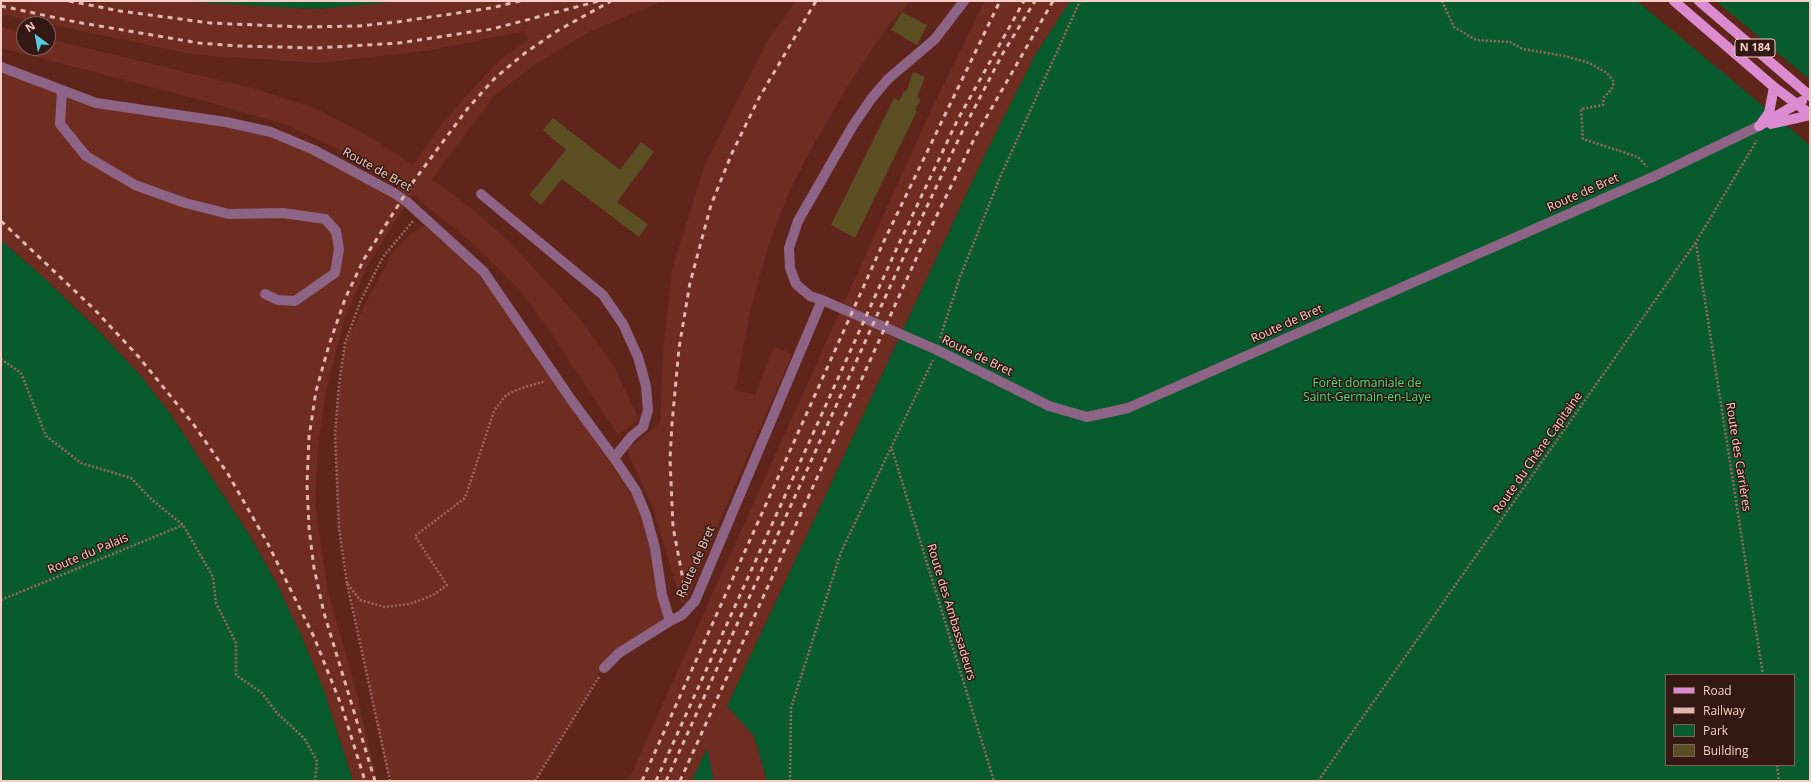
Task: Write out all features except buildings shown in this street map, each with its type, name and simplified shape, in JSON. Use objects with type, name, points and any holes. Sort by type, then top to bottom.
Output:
[{"type":"main road","name":"N 184","points":[[1674,1],[1774,87],[1797,103],[1810,115]]},
{"type":"main road","name":"N 184","points":[[1699,1],[1810,96]]},
{"type":"main road","points":[[1755,128],[1769,113],[1774,87]]},
{"type":"main road","points":[[1755,128],[1790,109],[1797,103],[1810,100]]},
{"type":"main road","points":[[1755,128],[1810,115]]},
{"type":"lane","name":"Route de Bret","points":[[964,1],[935,39],[888,80],[871,99],[852,128],[798,221],[788,248],[790,268],[796,284],[810,296],[901,336],[937,350],[1049,406],[1087,417],[1128,408],[1657,175],[1755,128]]},
{"type":"lane","name":"Route de Bret","points":[[1,67],[96,103],[226,122],[271,132],[314,150],[394,193],[410,204],[419,214],[484,272],[636,491],[646,515],[655,548],[662,595],[670,621],[682,615],[695,601],[822,300]]},
{"type":"lane","points":[[62,91],[60,124],[86,156],[135,185],[185,203],[229,214],[283,213],[325,219],[336,231],[339,249],[335,273],[295,301],[278,300],[265,294]]},
{"type":"lane","points":[[481,194],[603,294],[623,324],[638,357],[646,386],[648,410],[643,427],[632,436],[614,458]]},
{"type":"lane","points":[[604,668],[619,653],[670,621]]},
{"type":"path","points":[[790,781],[791,708],[841,552],[892,448],[937,350],[946,317],[960,277],[1002,175],[1080,1]]},
{"type":"path","points":[[1442,1],[1454,27],[1476,40],[1510,42],[1530,51],[1565,56],[1589,63],[1607,73],[1614,82],[1611,90],[1604,97],[1603,105],[1581,109],[1583,139],[1638,157],[1652,172],[1657,175]]},
{"type":"path","name":"Route du Chêne Capitaine","points":[[1318,781],[1696,242],[1758,141],[1755,128]]},
{"type":"path","points":[[390,781],[348,583],[339,529],[335,434],[339,385],[345,343],[362,300],[383,257],[419,214]]},
{"type":"path","name":"Route des Carrières","points":[[1696,242],[1763,674]]},
{"type":"path","points":[[1,359],[21,373],[46,436],[81,463],[131,478],[151,499],[183,525],[213,577],[216,603],[236,643],[236,675],[262,693],[277,713],[304,738],[317,762],[315,781]]},
{"type":"path","points":[[348,583],[360,600],[385,607],[410,604],[433,594],[447,585],[415,536],[465,498],[494,411],[506,395],[542,382],[547,384]]},
{"type":"path","name":"Route des Ambassadeurs","points":[[892,448],[994,781]]},
{"type":"path","name":"Route du Palais","points":[[1,600],[183,525]]},
{"type":"path","points":[[535,781],[604,668]]},
{"type":"path","points":[[1776,766],[1779,781]]},
{"type":"shaded area","points":[[1,1],[176,1],[315,9],[404,1],[663,1],[589,32],[537,63],[495,95],[432,179],[472,209],[507,240],[577,315],[613,365],[639,419],[618,435],[550,331],[517,287],[468,239],[413,195],[394,222],[368,265],[345,317],[326,390],[318,447],[315,503],[328,592],[354,683],[377,781],[353,781],[324,691],[278,586],[250,536],[171,415],[140,375],[96,328],[44,278],[1,240],[1,67],[96,103],[271,132],[394,193],[399,186],[345,152],[286,125],[209,102],[32,56],[56,56],[56,41],[253,88],[317,109],[370,137],[413,165],[442,124],[475,86],[502,58],[528,40],[524,31],[432,50],[320,63],[196,55],[56,26],[56,16],[16,17],[1,14]]},
{"type":"shaded area","points":[[796,1],[911,1],[889,24],[846,89],[811,149],[789,192],[768,246],[750,312],[735,391],[755,394],[774,347],[792,354],[691,588],[682,605],[652,505],[627,450],[660,423],[663,352],[672,270],[705,164],[768,40]]},
{"type":"shaded area","points":[[985,1],[1070,1],[1035,55],[981,163],[727,706],[754,736],[767,781],[714,781],[707,749],[692,781],[628,781],[931,110]]},
{"type":"shaded area","points":[[1,27],[16,31],[16,52],[1,48]]},
{"type":"shaded area","points":[[424,226],[482,273],[644,514],[667,620],[610,655],[535,781],[392,781],[385,762],[360,641],[339,529],[335,434],[345,343],[392,253],[411,234]]},
{"type":"green space","points":[[176,1],[404,1],[315,9]]},
{"type":"green space","name":"Forêt domaniale de Saint-Germain-en-Laye","points":[[1070,1],[1637,1],[1810,145],[1810,781],[767,781],[754,736],[727,706],[981,163],[1035,55]]},
{"type":"green space","points":[[1716,1],[1810,1],[1810,80],[1808,78]]},
{"type":"green space","points":[[1,240],[44,278],[96,328],[140,375],[171,415],[250,536],[278,586],[301,635],[324,691],[353,781],[1,781]]},
{"type":"green space","points":[[707,748],[714,781],[692,781]]},
{"type":"railway","points":[[69,1],[120,11],[210,23],[303,27],[359,26],[397,22],[491,8],[520,1]]},
{"type":"railway","points":[[1,6],[76,22],[199,43],[239,46],[317,48],[399,43],[492,29],[599,1]]},
{"type":"railway","points":[[375,781],[324,613],[314,568],[309,528],[307,484],[309,437],[316,391],[329,345],[345,299],[364,259],[413,182],[468,108],[495,78],[525,53],[557,31],[611,1]]},
{"type":"railway","points":[[686,595],[673,527],[670,459],[679,348],[690,283],[711,205],[732,153],[759,98],[816,1]]},
{"type":"railway","points":[[642,781],[884,241],[1000,1]]},
{"type":"railway","points":[[656,781],[896,250],[958,119],[1024,1]]},
{"type":"railway","points":[[666,781],[908,247],[961,134],[1003,53],[1035,1]]},
{"type":"railway","points":[[680,781],[920,250],[975,137],[1053,1]]},
{"type":"railway","points":[[1,221],[95,310],[138,356],[194,425],[228,474],[268,544],[314,637],[342,707],[365,781]]}]
